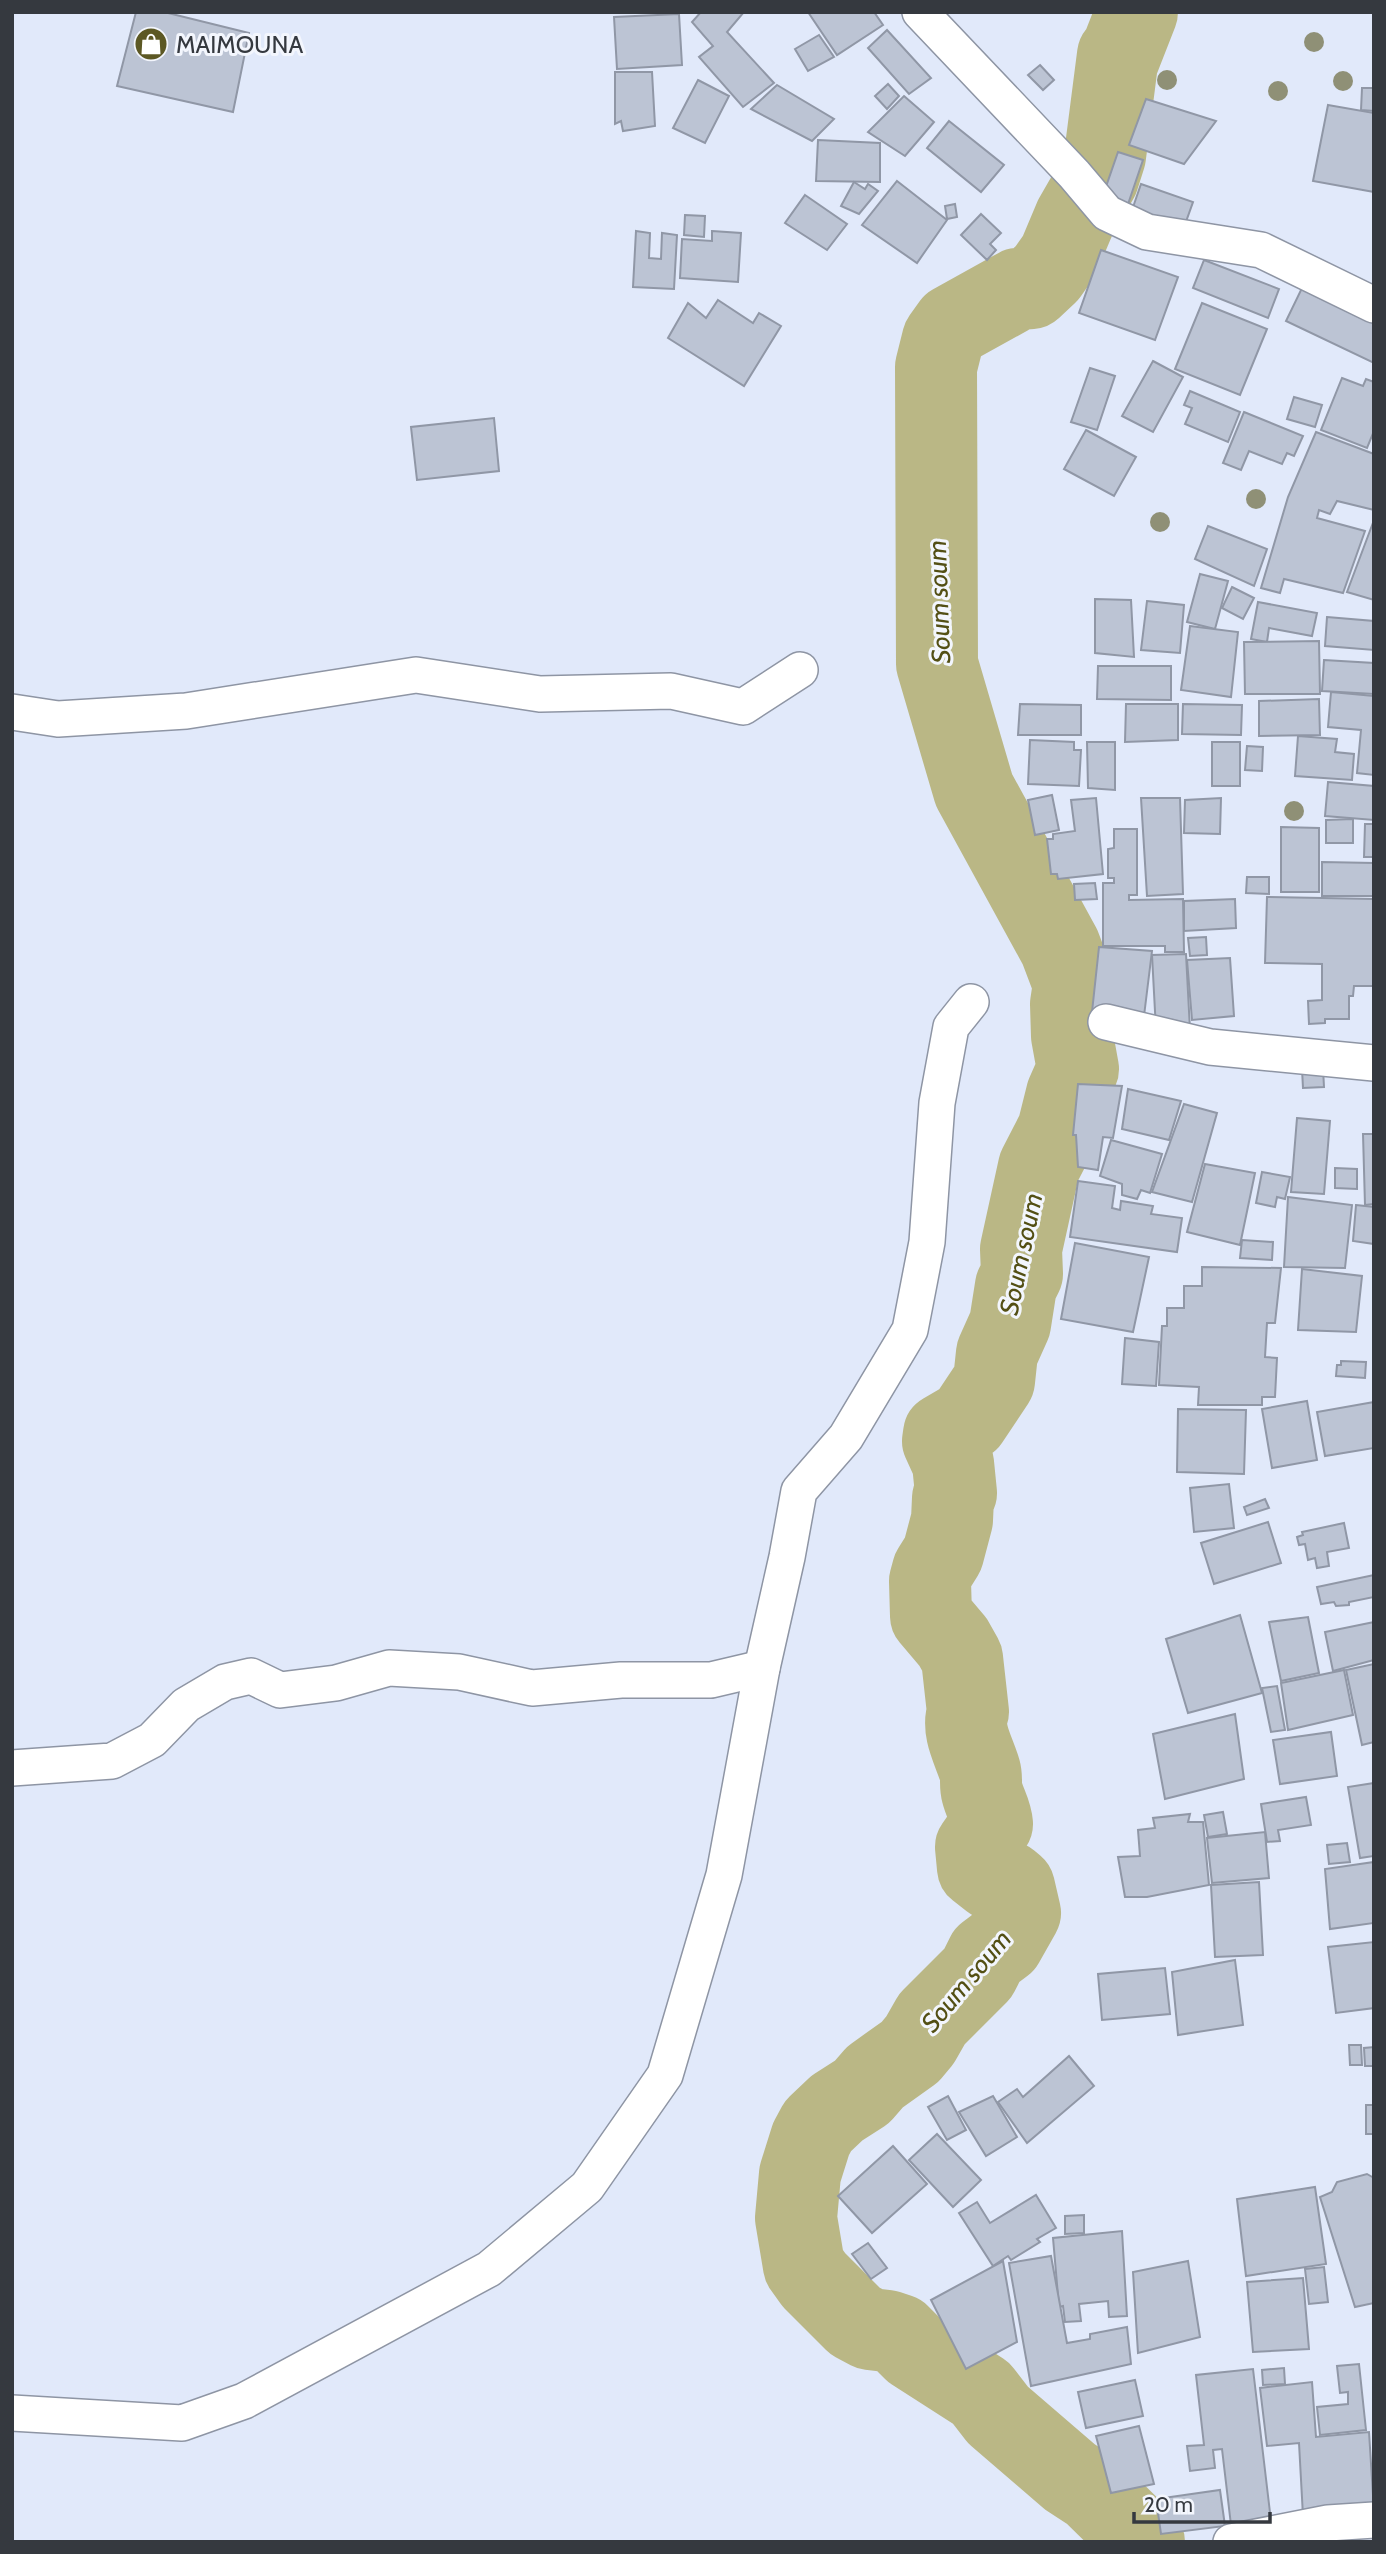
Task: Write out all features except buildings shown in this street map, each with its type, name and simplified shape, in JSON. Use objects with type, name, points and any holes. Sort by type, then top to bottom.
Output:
[{"type":"street","points":[[920,12],[1074,174],[1107,213],[1147,232],[1261,250],[1374,305]]},
{"type":"street","points":[[12,712],[58,719],[186,711],[416,675],[540,694],[671,691],[743,707],[800,670]]},
{"type":"street","points":[[12,2413],[182,2423],[244,2401],[489,2269],[587,2187],[665,2075],[724,1875],[762,1668],[799,1491],[846,1437],[910,1330],[927,1242],[937,1103],[951,1027],[971,1002]]},
{"type":"street","points":[[1106,1022],[1210,1047],[1374,1063]]},
{"type":"street","points":[[12,1768],[112,1761],[152,1740],[186,1705],[225,1682],[251,1676],[280,1689],[336,1683],[390,1668],[459,1672],[532,1688],[621,1680],[711,1680],[762,1668]]},
{"type":"street","points":[[1231,2542],[1328,2523],[1374,2520]]},
{"type":"waterway","name":"Soum soum","points":[[1137,12],[1119,58],[1118,55],[1105,156],[1098,178],[1075,218],[1059,256],[1047,273],[1031,288],[1018,289],[953,325],[943,339],[936,367],[937,664],[974,790],[1060,947],[1074,984],[1071,1004],[1072,1036],[1078,1069],[1067,1094],[1058,1130],[1039,1167],[1021,1249],[1022,1274],[1016,1286],[1010,1324],[997,1353],[994,1381],[968,1420],[944,1434],[943,1441],[953,1463],[956,1493],[943,1554],[930,1581],[931,1616],[953,1642],[962,1658],[968,1712],[967,1734],[980,1771],[982,1792],[992,1824],[976,1847],[978,1868],[992,1879],[1008,1882],[1014,1887],[1020,1913],[1003,1943],[987,1955],[978,1973],[932,2019],[910,2052],[875,2077],[862,2092],[837,2108],[818,2126],[800,2174],[796,2218],[804,2266],[814,2280],[855,2321],[870,2329],[899,2335],[914,2350],[981,2393],[998,2415],[1070,2477],[1093,2492],[1144,2542]]},
{"type":"place","name":"MAIMOUNA","points":[[151,44]]}]
